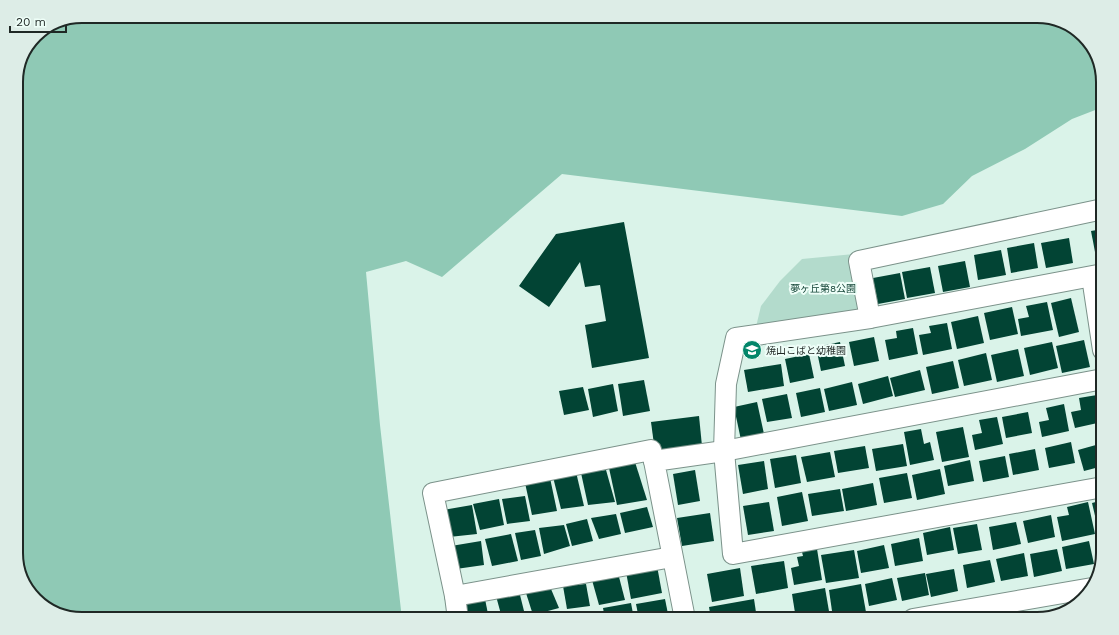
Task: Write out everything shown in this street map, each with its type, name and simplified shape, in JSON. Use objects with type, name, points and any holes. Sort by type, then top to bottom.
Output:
[{"type":"street","points":[[870,318],[859,262],[1096,207]]},
{"type":"street","points":[[1096,275],[870,318],[736,338],[726,384],[724,451],[733,554],[1096,488]]},
{"type":"street","points":[[654,461],[724,451],[1096,380]]},
{"type":"street","points":[[457,612],[455,596],[432,492],[651,450],[684,612]]},
{"type":"street","points":[[455,596],[672,557]]},
{"type":"street","points":[[953,612],[1084,589]]},
{"type":"green space","points":[[82,23],[1037,23],[1060,27],[1067,31],[1079,40],[1092,59],[1096,78],[1096,110],[1072,119],[1025,149],[972,176],[943,204],[902,216],[562,174],[442,277],[406,261],[366,272],[380,425],[401,612],[82,612],[59,608],[38,592],[33,586],[26,572],[23,557],[23,78],[27,59],[40,40],[59,27]]},
{"type":"green space","name":"夢ヶ丘第8公園","points":[[854,254],[862,314],[755,331],[761,306],[780,281],[802,259]]},
{"type":"building","points":[[624,222],[649,358],[592,368],[585,325],[606,321],[600,285],[585,287],[580,262],[549,307],[519,286],[556,234]]},
{"type":"building","points":[[1096,230],[1096,257],[1091,231]]},
{"type":"building","points":[[1069,238],[1073,263],[1046,268],[1041,243]]},
{"type":"building","points":[[1034,243],[1038,268],[1011,273],[1007,248]]},
{"type":"building","points":[[1001,250],[1006,275],[978,280],[974,255]]},
{"type":"building","points":[[965,261],[970,287],[943,292],[938,266]]},
{"type":"building","points":[[930,267],[935,293],[907,298],[902,272]]},
{"type":"building","points":[[900,273],[905,299],[878,304],[873,278]]},
{"type":"building","points":[[1071,298],[1079,332],[1059,337],[1051,303]]},
{"type":"building","points":[[1047,302],[1053,330],[1021,336],[1018,319],[1029,317],[1026,306]]},
{"type":"building","points":[[1012,307],[1018,334],[990,340],[984,313]]},
{"type":"building","points":[[978,316],[984,343],[957,349],[951,322]]},
{"type":"building","points":[[947,323],[952,349],[923,355],[919,335],[931,333],[929,326]]},
{"type":"building","points":[[913,328],[918,354],[889,360],[885,340],[897,338],[896,331]]},
{"type":"building","points":[[874,337],[879,361],[854,366],[849,342]]},
{"type":"building","points":[[1084,340],[1090,367],[1062,373],[1056,346]]},
{"type":"building","points":[[840,342],[845,366],[821,371],[816,347]]},
{"type":"building","points":[[1052,342],[1058,368],[1030,375],[1024,348]]},
{"type":"building","points":[[1018,349],[1024,376],[997,382],[991,355]]},
{"type":"building","points":[[986,353],[992,380],[964,386],[958,360]]},
{"type":"building","points":[[809,354],[814,378],[790,383],[785,359]]},
{"type":"building","points":[[953,361],[959,388],[932,394],[926,367]]},
{"type":"building","points":[[781,364],[784,386],[748,392],[744,370]]},
{"type":"building","points":[[920,370],[925,390],[895,397],[890,378]]},
{"type":"building","points":[[888,376],[893,396],[863,404],[858,384]]},
{"type":"building","points":[[644,380],[650,411],[623,416],[618,384]]},
{"type":"building","points":[[852,382],[857,405],[829,411],[824,389]]},
{"type":"building","points":[[613,384],[618,411],[593,417],[588,389]]},
{"type":"building","points":[[583,387],[589,410],[564,415],[559,391]]},
{"type":"building","points":[[820,388],[825,412],[801,417],[796,393]]},
{"type":"building","points":[[787,394],[792,418],[767,422],[762,399]]},
{"type":"building","points":[[1096,395],[1096,423],[1075,428],[1071,412],[1081,410],[1079,398]]},
{"type":"building","points":[[757,402],[764,434],[741,440],[734,407]]},
{"type":"building","points":[[1064,404],[1069,431],[1042,437],[1039,422],[1049,420],[1046,408]]},
{"type":"building","points":[[1028,412],[1032,433],[1006,438],[1002,417]]},
{"type":"building","points":[[699,416],[702,446],[655,452],[651,422]]},
{"type":"building","points":[[997,417],[1003,444],[975,450],[972,435],[982,433],[979,420]]},
{"type":"building","points":[[963,427],[969,457],[942,462],[936,432]]},
{"type":"building","points":[[921,429],[924,444],[930,442],[934,460],[910,465],[904,432]]},
{"type":"building","points":[[1071,442],[1075,463],[1049,468],[1045,448]]},
{"type":"building","points":[[903,444],[907,466],[876,471],[872,449]]},
{"type":"building","points":[[1096,445],[1096,468],[1084,471],[1078,450]]},
{"type":"building","points":[[865,446],[869,468],[838,473],[834,451]]},
{"type":"building","points":[[1035,449],[1039,470],[1013,475],[1009,454]]},
{"type":"building","points":[[830,452],[835,477],[807,482],[801,457]]},
{"type":"building","points":[[796,455],[801,483],[775,488],[770,459]]},
{"type":"building","points":[[1005,456],[1009,477],[983,482],[979,461]]},
{"type":"building","points":[[970,460],[974,481],[948,486],[944,466]]},
{"type":"building","points":[[764,461],[768,489],[743,494],[738,465]]},
{"type":"building","points":[[635,462],[647,500],[617,505],[609,468]]},
{"type":"building","points":[[940,469],[945,494],[917,500],[912,475]]},
{"type":"building","points":[[606,470],[615,502],[588,505],[581,473]]},
{"type":"building","points":[[695,470],[700,501],[678,505],[673,474]]},
{"type":"building","points":[[576,472],[584,506],[561,509],[553,477]]},
{"type":"building","points":[[907,473],[912,498],[884,503],[879,478]]},
{"type":"building","points":[[550,478],[557,511],[532,515],[525,483]]},
{"type":"building","points":[[873,483],[877,505],[846,511],[842,489]]},
{"type":"building","points":[[840,489],[844,511],[812,516],[808,494]]},
{"type":"building","points":[[802,492],[808,521],[782,526],[777,497]]},
{"type":"building","points":[[525,496],[530,521],[507,524],[502,499]]},
{"type":"building","points":[[499,499],[504,525],[480,530],[473,504]]},
{"type":"building","points":[[769,502],[774,531],[748,535],[743,506]]},
{"type":"building","points":[[1088,502],[1095,534],[1062,541],[1057,517],[1069,515],[1067,507]]},
{"type":"building","points":[[1096,502],[1096,520],[1092,503]]},
{"type":"building","points":[[472,505],[477,534],[449,537],[443,510]]},
{"type":"building","points":[[647,507],[653,527],[625,533],[620,513]]},
{"type":"building","points":[[710,513],[714,541],[682,546],[677,518]]},
{"type":"building","points":[[616,514],[621,534],[599,539],[591,518]]},
{"type":"building","points":[[1051,515],[1055,537],[1028,543],[1023,521]]},
{"type":"building","points":[[587,519],[593,541],[572,546],[566,524]]},
{"type":"building","points":[[1016,522],[1021,544],[993,550],[989,527]]},
{"type":"building","points":[[977,524],[982,550],[958,554],[953,528]]},
{"type":"building","points":[[564,525],[570,546],[544,554],[539,528]]},
{"type":"building","points":[[950,527],[954,550],[927,555],[923,533]]},
{"type":"building","points":[[535,530],[541,556],[521,560],[515,533]]},
{"type":"building","points":[[511,534],[518,561],[492,566],[485,539]]},
{"type":"building","points":[[919,538],[923,561],[895,566],[891,544]]},
{"type":"building","points":[[481,541],[484,565],[456,569],[451,546]]},
{"type":"building","points":[[1089,541],[1094,564],[1066,569],[1062,547]]},
{"type":"building","points":[[884,545],[889,568],[861,573],[857,551]]},
{"type":"building","points":[[817,549],[822,580],[794,585],[791,568],[799,566],[797,557],[803,556],[802,552]]},
{"type":"building","points":[[1057,549],[1062,571],[1034,577],[1030,554]]},
{"type":"building","points":[[854,550],[859,578],[826,583],[821,555]]},
{"type":"building","points":[[1024,553],[1028,576],[1001,581],[996,559]]},
{"type":"building","points":[[990,560],[995,582],[967,588],[963,565]]},
{"type":"building","points":[[784,561],[788,588],[756,594],[751,566]]},
{"type":"building","points":[[657,566],[662,593],[631,599],[626,572]]},
{"type":"building","points":[[740,568],[744,596],[712,602],[707,574]]},
{"type":"building","points":[[954,569],[958,591],[931,597],[926,574]]},
{"type":"building","points":[[925,573],[929,595],[902,601],[897,578]]},
{"type":"building","points":[[619,577],[625,600],[599,605],[592,580]]},
{"type":"building","points":[[892,578],[897,600],[869,606],[865,584]]},
{"type":"building","points":[[586,584],[590,606],[567,609],[563,586]]},
{"type":"building","points":[[861,584],[866,612],[832,612],[829,590]]},
{"type":"building","points":[[825,588],[829,612],[795,612],[792,594]]},
{"type":"building","points":[[551,589],[559,608],[544,612],[532,612],[526,593]]},
{"type":"building","points":[[520,595],[524,612],[500,612],[496,596]]},
{"type":"building","points":[[485,599],[488,612],[461,612],[460,603]]},
{"type":"building","points":[[665,599],[668,612],[638,612],[636,604]]},
{"type":"building","points":[[754,599],[756,612],[710,612],[709,607]]},
{"type":"building","points":[[631,603],[633,612],[604,612],[603,608]]},
{"type":"place","name":"焼山こばと幼稚園","points":[[752,350]]}]
